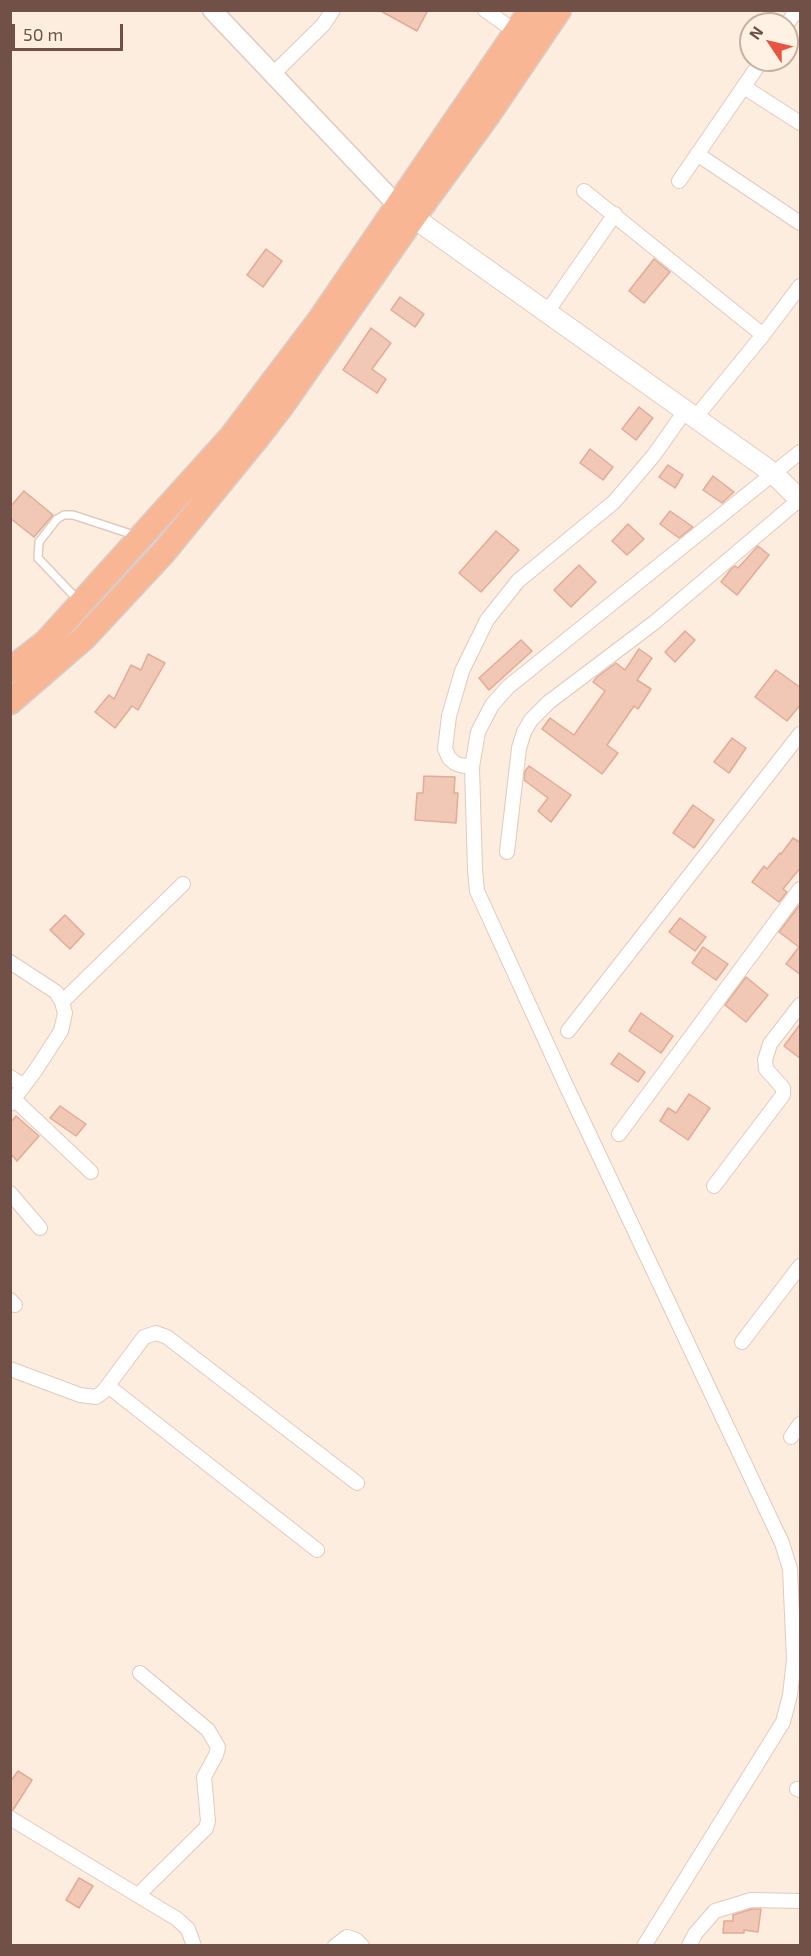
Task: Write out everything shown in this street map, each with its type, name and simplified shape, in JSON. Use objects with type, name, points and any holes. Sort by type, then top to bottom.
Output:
[{"type":"highway","points":[[10,670],[84,638],[164,552],[257,438],[287,398],[531,10]]},
{"type":"highway","points":[[10,702],[53,650],[81,603],[232,436],[405,211],[488,115],[559,10]]},
{"type":"main road","points":[[405,211],[690,414],[788,488]]},
{"type":"street","points":[[212,10],[405,211]]},
{"type":"street","points":[[272,75],[323,25],[333,10]]},
{"type":"street","points":[[485,10],[516,32]]},
{"type":"street","points":[[679,181],[754,72]]},
{"type":"street","points":[[744,87],[801,123]]},
{"type":"street","points":[[697,154],[801,223]]},
{"type":"street","points":[[584,191],[763,335]]},
{"type":"street","points":[[547,312],[615,214]]},
{"type":"street","points":[[472,767],[455,763],[445,749],[449,716],[462,671],[487,620],[518,581],[614,502],[690,414],[763,335],[801,286]]},
{"type":"street","points":[[507,852],[519,748],[531,720],[549,702],[655,622],[788,488],[801,452]]},
{"type":"street","points":[[644,1946],[783,1722],[794,1660],[790,1569],[782,1543],[477,891],[472,767],[478,732],[492,705],[508,687],[788,488]]},
{"type":"street","points":[[568,1031],[801,734]]},
{"type":"street","points":[[63,1002],[183,884]]},
{"type":"street","points":[[619,1134],[801,890]]},
{"type":"street","points":[[10,962],[56,992],[63,1002],[65,1013],[61,1031],[13,1102],[91,1172]]},
{"type":"street","points":[[714,1186],[783,1095],[783,1088],[766,1069],[765,1060],[770,1044],[801,1005]]},
{"type":"street","points":[[10,1077],[24,1086]]},
{"type":"street","points":[[10,1193],[40,1228]]},
{"type":"street","points":[[742,1342],[801,1266]]},
{"type":"street","points":[[10,1369],[80,1395],[96,1397],[108,1386],[144,1337],[156,1333],[167,1337],[357,1483]]},
{"type":"street","points":[[108,1386],[317,1550]]},
{"type":"street","points":[[791,1437],[801,1424]]},
{"type":"street","points":[[138,1895],[206,1828],[208,1821],[204,1777],[218,1747],[208,1730],[140,1673]]},
{"type":"street","points":[[10,1818],[183,1924],[188,1929],[194,1946]]},
{"type":"street","points":[[689,1946],[695,1934],[715,1911],[751,1900],[801,1901]]},
{"type":"street","points":[[335,1946],[347,1937],[356,1940],[362,1946]]},
{"type":"lane","points":[[81,603],[38,558],[39,542],[57,519],[73,515],[141,537]]},
{"type":"building","points":[[379,10],[428,10],[417,31]]},
{"type":"building","points":[[266,249],[282,261],[263,287],[247,275]]},
{"type":"building","points":[[654,259],[670,272],[644,303],[629,291]]},
{"type":"building","points":[[400,297],[424,314],[415,327],[391,310]]},
{"type":"building","points":[[371,328],[391,343],[372,369],[386,379],[377,393],[343,370]]},
{"type":"building","points":[[639,407],[653,418],[636,440],[622,429]]},
{"type":"building","points":[[590,449],[613,467],[603,480],[580,463]]},
{"type":"building","points":[[668,465],[683,475],[675,488],[659,477]]},
{"type":"building","points":[[713,476],[734,492],[722,503],[703,490]]},
{"type":"building","points":[[24,491],[53,515],[34,537],[10,518],[10,507]]},
{"type":"building","points":[[670,511],[693,527],[679,538],[660,524]]},
{"type":"building","points":[[628,524],[644,539],[627,555],[612,541]]},
{"type":"building","points":[[496,531],[519,550],[481,592],[459,573]]},
{"type":"building","points":[[758,546],[769,555],[737,595],[721,582],[731,569],[735,566],[738,568]]},
{"type":"building","points":[[579,565],[596,582],[571,607],[554,590]]},
{"type":"building","points":[[685,631],[695,640],[675,662],[665,652]]},
{"type":"building","points":[[521,640],[532,651],[489,690],[479,678]]},
{"type":"building","points":[[639,649],[652,658],[637,680],[651,689],[638,709],[634,706],[607,745],[618,753],[602,774],[542,729],[550,718],[574,735],[605,691],[593,682],[616,663],[625,670]]},
{"type":"building","points":[[148,654],[165,663],[138,710],[132,706],[115,728],[95,712],[109,695],[114,699],[131,665],[141,670]]},
{"type":"building","points":[[776,670],[801,688],[801,704],[787,721],[755,697]]},
{"type":"building","points":[[732,738],[746,748],[729,773],[714,762]]},
{"type":"building","points":[[529,766],[571,795],[551,822],[538,811],[548,798],[524,780],[525,771]]},
{"type":"building","points":[[424,776],[455,777],[454,793],[458,793],[456,823],[415,820],[417,793],[423,793]]},
{"type":"building","points":[[693,805],[714,820],[694,848],[673,833]]},
{"type":"building","points":[[793,838],[801,843],[801,867],[783,889],[787,892],[779,902],[752,882],[764,866],[767,869],[781,854]]},
{"type":"building","points":[[801,903],[801,975],[786,964],[799,947],[779,932]]},
{"type":"building","points":[[65,915],[84,934],[70,949],[50,930]]},
{"type":"building","points":[[680,918],[706,937],[695,951],[669,932]]},
{"type":"building","points":[[703,947],[728,964],[716,980],[692,963]]},
{"type":"building","points":[[746,977],[768,995],[746,1022],[725,1005]]},
{"type":"building","points":[[641,1013],[673,1036],[661,1053],[629,1031]]},
{"type":"building","points":[[801,1023],[801,1059],[784,1046]]},
{"type":"building","points":[[619,1053],[645,1072],[638,1082],[611,1064]]},
{"type":"building","points":[[689,1094],[710,1108],[688,1140],[660,1121],[668,1108],[676,1113]]},
{"type":"building","points":[[60,1106],[86,1124],[76,1136],[50,1118]]},
{"type":"building","points":[[16,1116],[39,1136],[17,1161],[10,1153],[10,1123]]},
{"type":"building","points":[[18,1771],[32,1780],[13,1810],[10,1809],[10,1782]]},
{"type":"building","points":[[79,1878],[93,1886],[79,1908],[66,1900]]},
{"type":"building","points":[[752,1909],[761,1909],[758,1932],[744,1930],[744,1933],[723,1933],[724,1921],[733,1921],[733,1915]]}]
